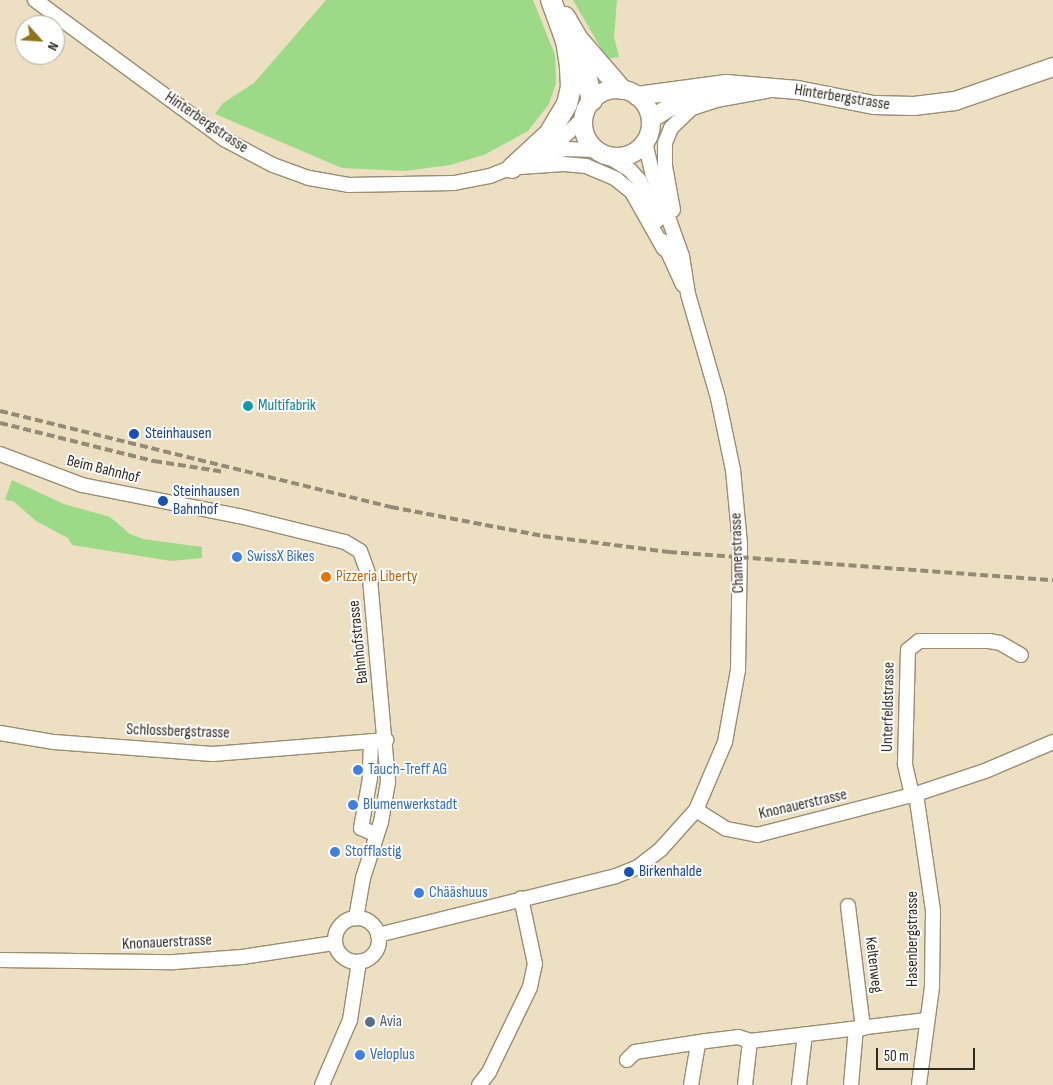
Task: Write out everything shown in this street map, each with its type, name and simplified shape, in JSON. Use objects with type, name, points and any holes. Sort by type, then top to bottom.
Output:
[{"type":"highway","points":[[512,168],[549,134],[567,104],[571,87],[566,41],[551,0]]},
{"type":"highway","points":[[555,0],[578,38],[629,92]]},
{"type":"highway","points":[[578,38],[588,109]]},
{"type":"main road","name":"Hinterbergstrasse","points":[[629,92],[726,84],[745,87],[783,88],[858,103],[914,106],[955,101],[1053,67]]},
{"type":"main road","name":"Hinterbergstrasse","points":[[651,119],[686,97],[745,87]]},
{"type":"main road","points":[[605,92],[629,92],[646,106],[651,119],[645,142],[628,155],[601,152],[586,135],[588,109],[605,92]]},
{"type":"street","name":"Hinterbergstrasse","points":[[35,0],[224,139],[290,172],[348,185],[421,186],[473,180],[512,168],[545,154],[566,149],[601,152]]},
{"type":"street","points":[[682,256],[665,166],[665,143],[671,128],[692,108],[708,102],[783,88]]},
{"type":"street","name":"Hinterbergstrasse","points":[[545,154],[588,109]]},
{"type":"street","name":"Chamerstrasse","points":[[645,142],[655,182],[682,256],[688,294],[727,434],[740,544],[738,670],[733,704],[722,750],[696,810]]},
{"type":"street","name":"Chamerstrasse","points":[[601,152],[630,170],[640,181],[661,231],[664,249],[688,294]]},
{"type":"street","points":[[512,168],[564,164],[605,172],[632,192],[664,249]]},
{"type":"street","name":"Beim Bahnhof","points":[[0,454],[82,485],[202,509]]},
{"type":"street","name":"Bahnhofstrasse","points":[[202,509],[345,542],[360,551],[370,579],[386,740],[386,798],[377,835],[363,878],[356,918]]},
{"type":"street","name":"Unterfeldstrasse","points":[[914,794],[905,764],[908,650],[919,641],[989,641],[1000,643],[1021,655]]},
{"type":"street","name":"Schlossbergstrasse","points":[[0,733],[54,742],[213,754],[386,740]]},
{"type":"street","points":[[371,741],[370,778],[361,828],[377,835]]},
{"type":"street","name":"Knonauerstrasse","points":[[696,810],[727,829],[757,835],[914,794],[985,771],[1052,744]]},
{"type":"street","name":"Hasenbergstrasse","points":[[914,794],[933,911],[932,987],[919,1085]]},
{"type":"street","points":[[378,935],[629,872],[661,849],[696,810]]},
{"type":"street","points":[[479,1085],[489,1072],[530,987],[535,964],[521,898]]},
{"type":"street","name":"Keltenweg","points":[[848,906],[860,1028],[851,1085]]},
{"type":"street","points":[[356,918],[368,920],[378,935],[375,953],[359,962],[343,957],[335,943],[342,924],[356,918]]},
{"type":"street","name":"Knonauerstrasse","points":[[0,960],[174,962],[242,957],[335,943]]},
{"type":"street","points":[[322,1085],[350,1020],[359,962]]},
{"type":"street","points":[[627,1060],[636,1052],[738,1037],[750,1040],[927,1020]]},
{"type":"street","points":[[799,1085],[805,1034]]},
{"type":"street","points":[[745,1085],[750,1040]]},
{"type":"street","points":[[690,1085],[698,1044]]},
{"type":"green space","points":[[326,0],[533,0],[555,55],[556,83],[549,104],[528,131],[484,155],[450,165],[405,171],[342,168],[215,114],[223,103],[254,83]]},
{"type":"green space","points":[[573,0],[617,0],[614,37],[619,57],[607,59]]},
{"type":"green space","points":[[12,480],[64,504],[110,517],[130,534],[143,539],[202,547],[202,558],[171,561],[72,545],[68,538],[36,521],[13,501],[5,500]]},
{"type":"railway","points":[[0,411],[391,507],[543,536],[669,552],[1053,580]]},
{"type":"railway","points":[[0,423],[154,461],[225,472]]},
{"type":"place","name":"Multifabrik","points":[[248,406]]},
{"type":"place","name":"Steinhausen","points":[[134,434]]},
{"type":"place","name":"Steinhausen Bahnhof","points":[[163,501]]},
{"type":"place","name":"SwissX Bikes","points":[[237,557]]},
{"type":"place","name":"Pizzeria Liberty","points":[[326,577]]},
{"type":"place","name":"Tauch-Treff AG","points":[[358,770]]},
{"type":"place","name":"Blumenwerkstadt","points":[[353,805]]},
{"type":"place","name":"Stofflastig","points":[[335,852]]},
{"type":"place","name":"Birkenhalde","points":[[629,872]]},
{"type":"place","name":"Chääshuus","points":[[419,893]]},
{"type":"place","name":"Avia","points":[[370,1022]]},
{"type":"place","name":"Veloplus","points":[[360,1055]]}]
